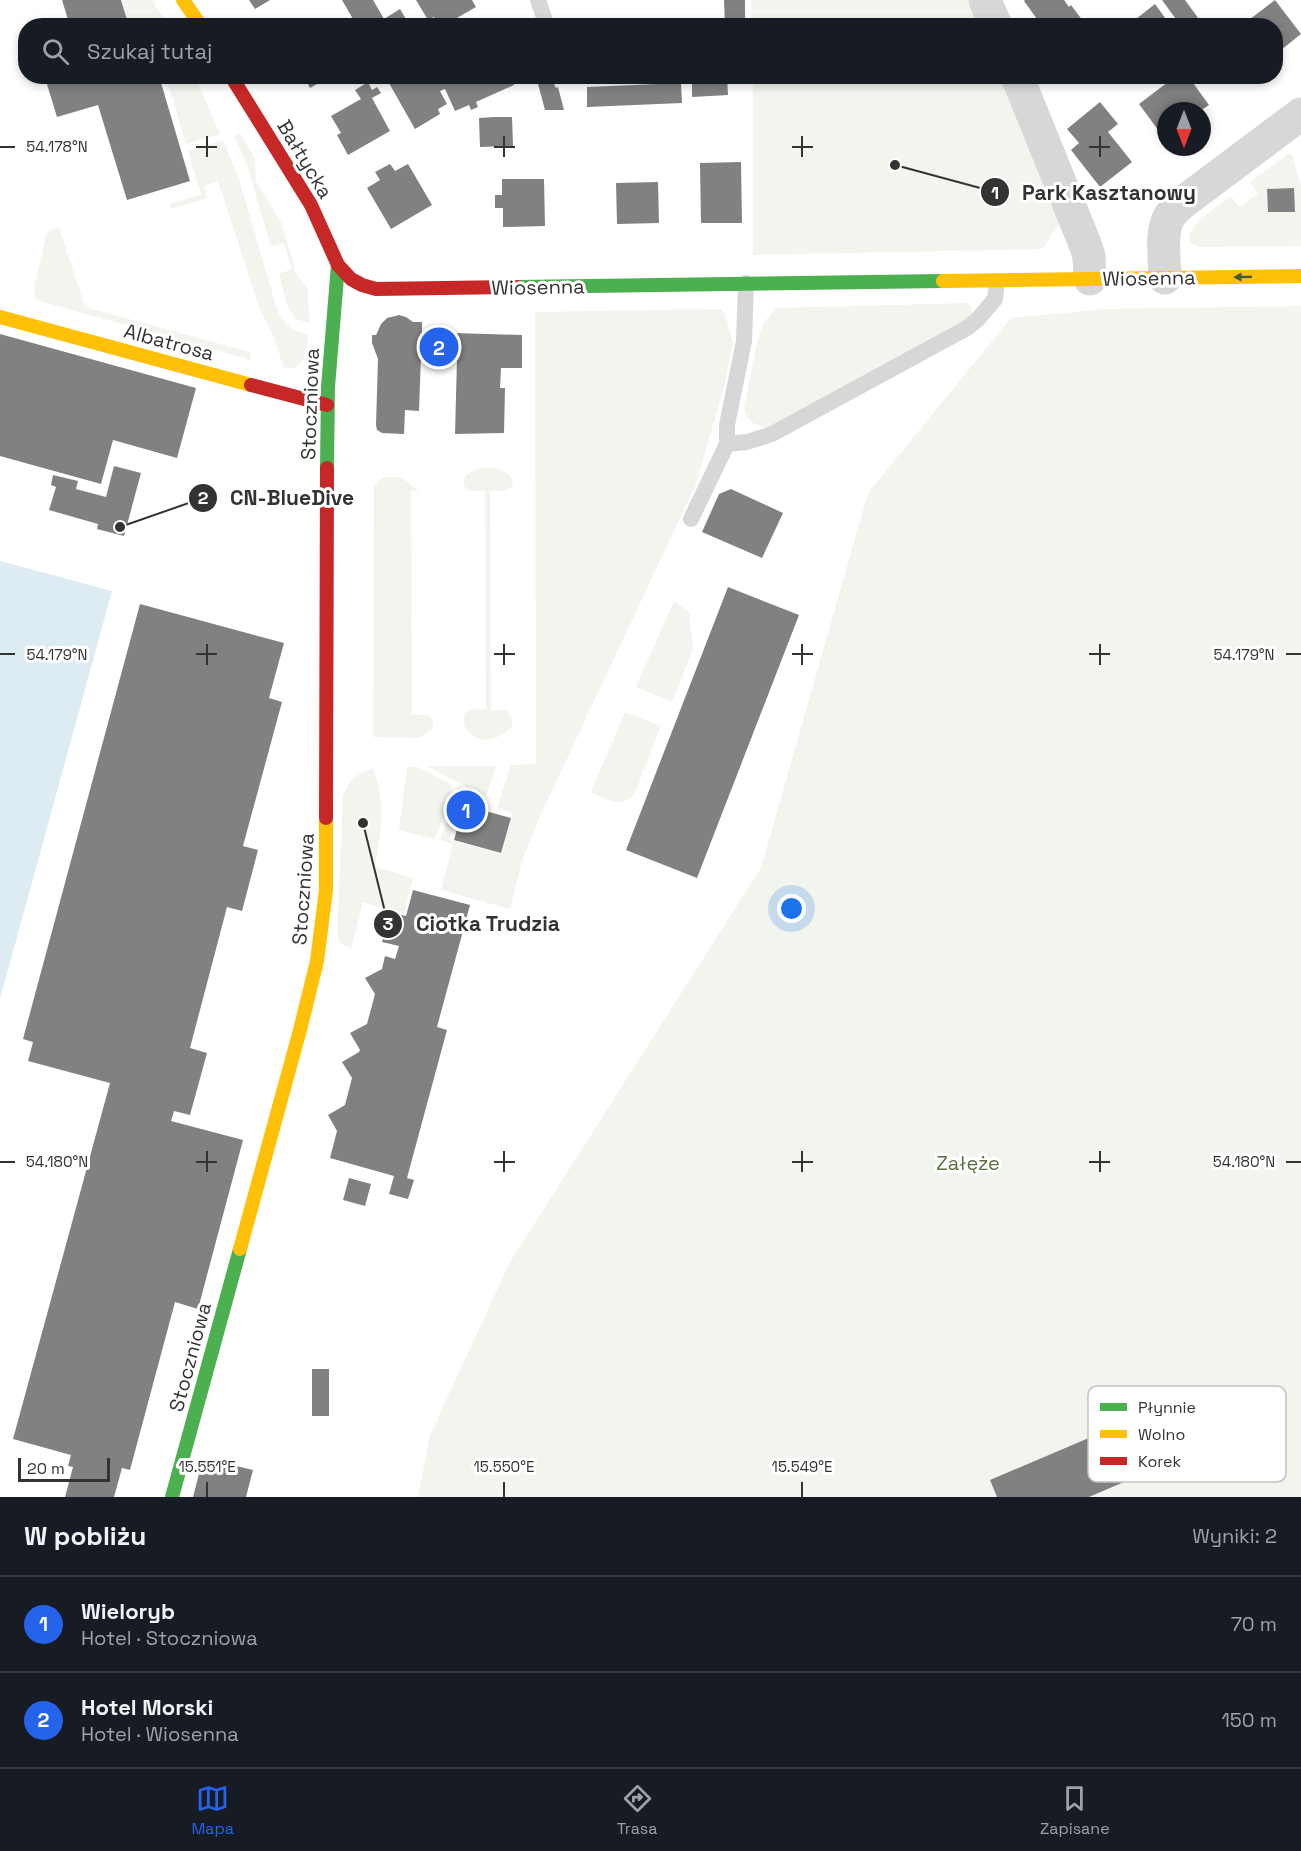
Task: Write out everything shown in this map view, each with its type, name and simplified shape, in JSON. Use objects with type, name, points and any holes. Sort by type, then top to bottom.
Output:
[{"type":"street","points":[[183,0],[195,18]]},
{"type":"street","points":[[985,0],[993,18]]},
{"type":"street","name":"Bałtycka","points":[[236,84],[311,205],[338,265]]},
{"type":"street","points":[[1020,84],[1085,244],[1089,256],[1090,279]]},
{"type":"street","points":[[1165,278],[1165,238],[1170,215],[1182,203],[1301,114]]},
{"type":"street","name":"Wiosenna","points":[[338,265],[351,279],[376,289],[1301,276]]},
{"type":"street","name":"Stoczniowa","points":[[172,1497],[300,1030],[317,961],[322,925],[326,890],[328,764],[327,405],[338,265]]},
{"type":"street","name":"Albatrosa","points":[[0,317],[327,405]]},
{"type":"lane","points":[[538,0],[544,18]]},
{"type":"lane","points":[[728,444],[747,442],[771,434],[967,328],[978,320],[995,299],[997,281]]},
{"type":"lane","points":[[691,519],[728,444],[728,425],[744,341],[746,284]]},
{"type":"green space","points":[[122,0],[152,0],[164,18],[127,18]]},
{"type":"green space","points":[[751,0],[978,0],[985,18],[752,18]]},
{"type":"green space","points":[[168,84],[198,84],[220,134],[186,144]]},
{"type":"green space","points":[[753,84],[1011,84],[1060,223],[1042,249],[753,255]]},
{"type":"green space","points":[[240,133],[255,158],[256,181],[281,222],[294,270],[308,290],[309,323],[296,319],[287,305],[279,274],[292,269],[284,243],[271,247],[247,165],[234,136]]},
{"type":"green space","points":[[223,140],[239,179],[279,316],[292,329],[308,334],[304,358],[301,363],[291,368],[284,368],[273,335],[259,307],[218,181],[204,186],[207,198],[171,209],[170,204],[201,194],[188,151]]},
{"type":"green space","points":[[1290,153],[1301,186],[1301,246],[1201,247],[1192,243],[1189,237],[1192,230],[1208,213],[1231,196],[1239,207],[1258,194],[1250,182]]},
{"type":"green space","points":[[59,227],[85,307],[250,352],[251,360],[36,300],[34,290],[46,235],[50,230]]},
{"type":"green space","points":[[969,303],[972,312],[969,318],[769,427],[755,424],[747,416],[744,407],[756,347],[764,322],[777,308]]},
{"type":"green space","name":"Załęże","points":[[1301,306],[1301,1497],[418,1497],[430,1435],[510,1262],[761,868],[868,493],[1011,318],[1106,309]]},
{"type":"green space","points":[[721,309],[725,314],[733,343],[725,383],[696,484],[541,814],[522,861],[510,909],[441,890],[453,844],[440,840],[453,803],[467,793],[483,802],[482,804],[465,799],[459,821],[455,820],[449,840],[501,854],[513,813],[497,808],[511,765],[536,764],[535,312]]},
{"type":"green space","points":[[480,468],[506,472],[513,486],[505,491],[490,491],[491,710],[506,710],[513,724],[505,733],[489,739],[477,738],[469,733],[463,720],[468,711],[486,709],[485,491],[469,491],[463,484],[466,475]]},
{"type":"green space","points":[[383,477],[401,477],[419,491],[411,491],[412,715],[429,715],[434,722],[431,731],[419,738],[373,737],[374,486]]},
{"type":"green space","points":[[674,601],[689,612],[693,648],[672,702],[636,687]]},
{"type":"green space","points":[[625,712],[661,726],[634,795],[618,802],[591,792]]},
{"type":"green space","points":[[427,766],[496,766],[486,797]]},
{"type":"green space","points":[[407,767],[418,767],[452,785],[435,839],[399,830]]},
{"type":"green space","points":[[373,768],[381,804],[375,867],[413,878],[404,914],[363,902],[351,949],[340,943],[337,931],[343,796],[354,778]]},
{"type":"shaded area","points":[[0,561],[112,591],[0,999]]},
{"type":"building","points":[[62,0],[121,0],[127,18],[68,18]]},
{"type":"building","points":[[249,0],[270,0],[255,9]]},
{"type":"building","points":[[342,0],[373,0],[383,18],[352,18]]},
{"type":"building","points":[[416,0],[472,0],[476,7],[457,18],[427,18]]},
{"type":"building","points":[[724,0],[745,0],[745,18],[725,18]]},
{"type":"building","points":[[1064,0],[1081,18],[1036,18],[1024,1]]},
{"type":"building","points":[[1162,0],[1185,0],[1198,18],[1175,18]]},
{"type":"building","points":[[1275,0],[1301,34],[1283,48],[1283,18],[1251,18]]},
{"type":"building","points":[[1155,4],[1165,18],[1137,18]]},
{"type":"building","points":[[400,9],[405,18],[386,18]]},
{"type":"building","points":[[47,84],[161,84],[190,181],[127,200],[98,105],[57,117]]},
{"type":"building","points":[[365,84],[369,84],[372,90],[377,87],[381,93],[372,98],[390,131],[348,155],[337,135],[341,133],[331,116],[361,99],[355,90]]},
{"type":"building","points":[[390,84],[514,85],[476,102],[478,107],[471,110],[469,105],[455,111],[445,89],[440,91],[447,104],[438,109],[440,114],[415,129]]},
{"type":"building","points":[[538,84],[554,84],[556,88],[558,87],[564,110],[545,110]]},
{"type":"building","points":[[681,84],[682,103],[587,107],[587,87]]},
{"type":"building","points":[[692,84],[727,84],[728,95],[692,97]]},
{"type":"building","points":[[1165,84],[1194,84],[1207,102],[1157,102],[1157,128],[1139,104]]},
{"type":"building","points":[[1100,102],[1118,124],[1108,132],[1132,162],[1100,187],[1071,150],[1079,143],[1067,129]]},
{"type":"building","points":[[512,117],[513,146],[480,147],[479,118]]},
{"type":"building","points":[[741,162],[742,223],[701,223],[700,163]]},
{"type":"building","points":[[390,164],[395,171],[408,164],[432,205],[391,229],[367,188],[380,180],[375,172]]},
{"type":"building","points":[[502,179],[544,179],[545,226],[503,227],[503,208],[495,208],[495,195],[502,195]]},
{"type":"building","points":[[658,182],[659,223],[617,224],[616,183]]},
{"type":"building","points":[[1294,188],[1295,212],[1268,212],[1267,189]]},
{"type":"building","points":[[399,315],[413,322],[422,322],[422,332],[522,335],[522,368],[501,368],[500,388],[505,388],[504,433],[455,434],[457,359],[445,365],[437,363],[432,355],[421,355],[419,411],[405,410],[404,434],[382,433],[377,430],[378,359],[372,343],[372,335],[376,335],[387,318]]},
{"type":"building","points":[[0,334],[196,388],[177,458],[113,440],[101,484],[0,456]]},
{"type":"building","points":[[114,466],[141,473],[124,536],[97,529],[98,524],[49,510],[56,487],[51,485],[53,475],[78,481],[76,489],[106,497]]},
{"type":"building","points":[[731,489],[783,513],[762,558],[702,532],[719,494]]},
{"type":"building","points":[[728,587],[799,615],[697,878],[626,850]]},
{"type":"building","points":[[140,604],[284,643],[269,698],[282,702],[243,846],[258,850],[242,911],[227,907],[190,1048],[207,1053],[190,1115],[174,1111],[171,1121],[243,1140],[198,1309],[175,1302],[130,1470],[122,1468],[114,1497],[65,1497],[73,1467],[68,1466],[71,1455],[13,1439],[110,1083],[28,1061],[33,1042],[23,1039]]},
{"type":"building","points":[[464,805],[511,818],[501,853],[454,840]]},
{"type":"building","points":[[413,890],[470,905],[437,1027],[447,1030],[407,1178],[414,1180],[408,1199],[389,1194],[394,1176],[330,1158],[337,1131],[328,1115],[345,1105],[352,1078],[342,1062],[360,1050],[350,1033],[367,1024],[375,994],[365,978],[382,969],[385,956],[395,959],[399,946],[382,942],[390,912],[406,916]]},
{"type":"building","points":[[349,1178],[371,1184],[365,1206],[343,1200]]},
{"type":"building","points":[[312,1369],[329,1369],[329,1416],[312,1416]]},
{"type":"building","points":[[1088,1438],[1088,1482],[1124,1482],[1089,1497],[997,1497],[990,1480]]},
{"type":"building","points":[[203,1458],[253,1470],[246,1497],[193,1497]]},
{"type":"traffic: fast","points":[[327,468],[328,387],[338,265]]},
{"type":"traffic: fast","points":[[518,287],[943,281]]},
{"type":"traffic: fast","points":[[172,1497],[240,1249]]},
{"type":"traffic: slow","points":[[183,0],[195,18]]},
{"type":"traffic: slow","points":[[943,281],[1301,276]]},
{"type":"traffic: slow","points":[[0,317],[251,385]]},
{"type":"traffic: slow","points":[[240,1249],[317,961],[326,890],[326,818]]},
{"type":"traffic: jam","points":[[236,84],[311,205],[338,265],[351,279],[376,289],[518,287]]},
{"type":"traffic: jam","points":[[251,385],[327,405]]},
{"type":"traffic: jam","points":[[326,818],[327,468]]},
{"type":"place","name":"Park Kasztanowy","points":[[895,165]]},
{"type":"place","name":"Hotel Morski","points":[[439,347]]},
{"type":"place","name":"CN-BlueDive","points":[[120,527]]},
{"type":"place","name":"Wieloryb","points":[[466,810]]},
{"type":"place","name":"Ciotka Trudzia","points":[[363,823]]}]
